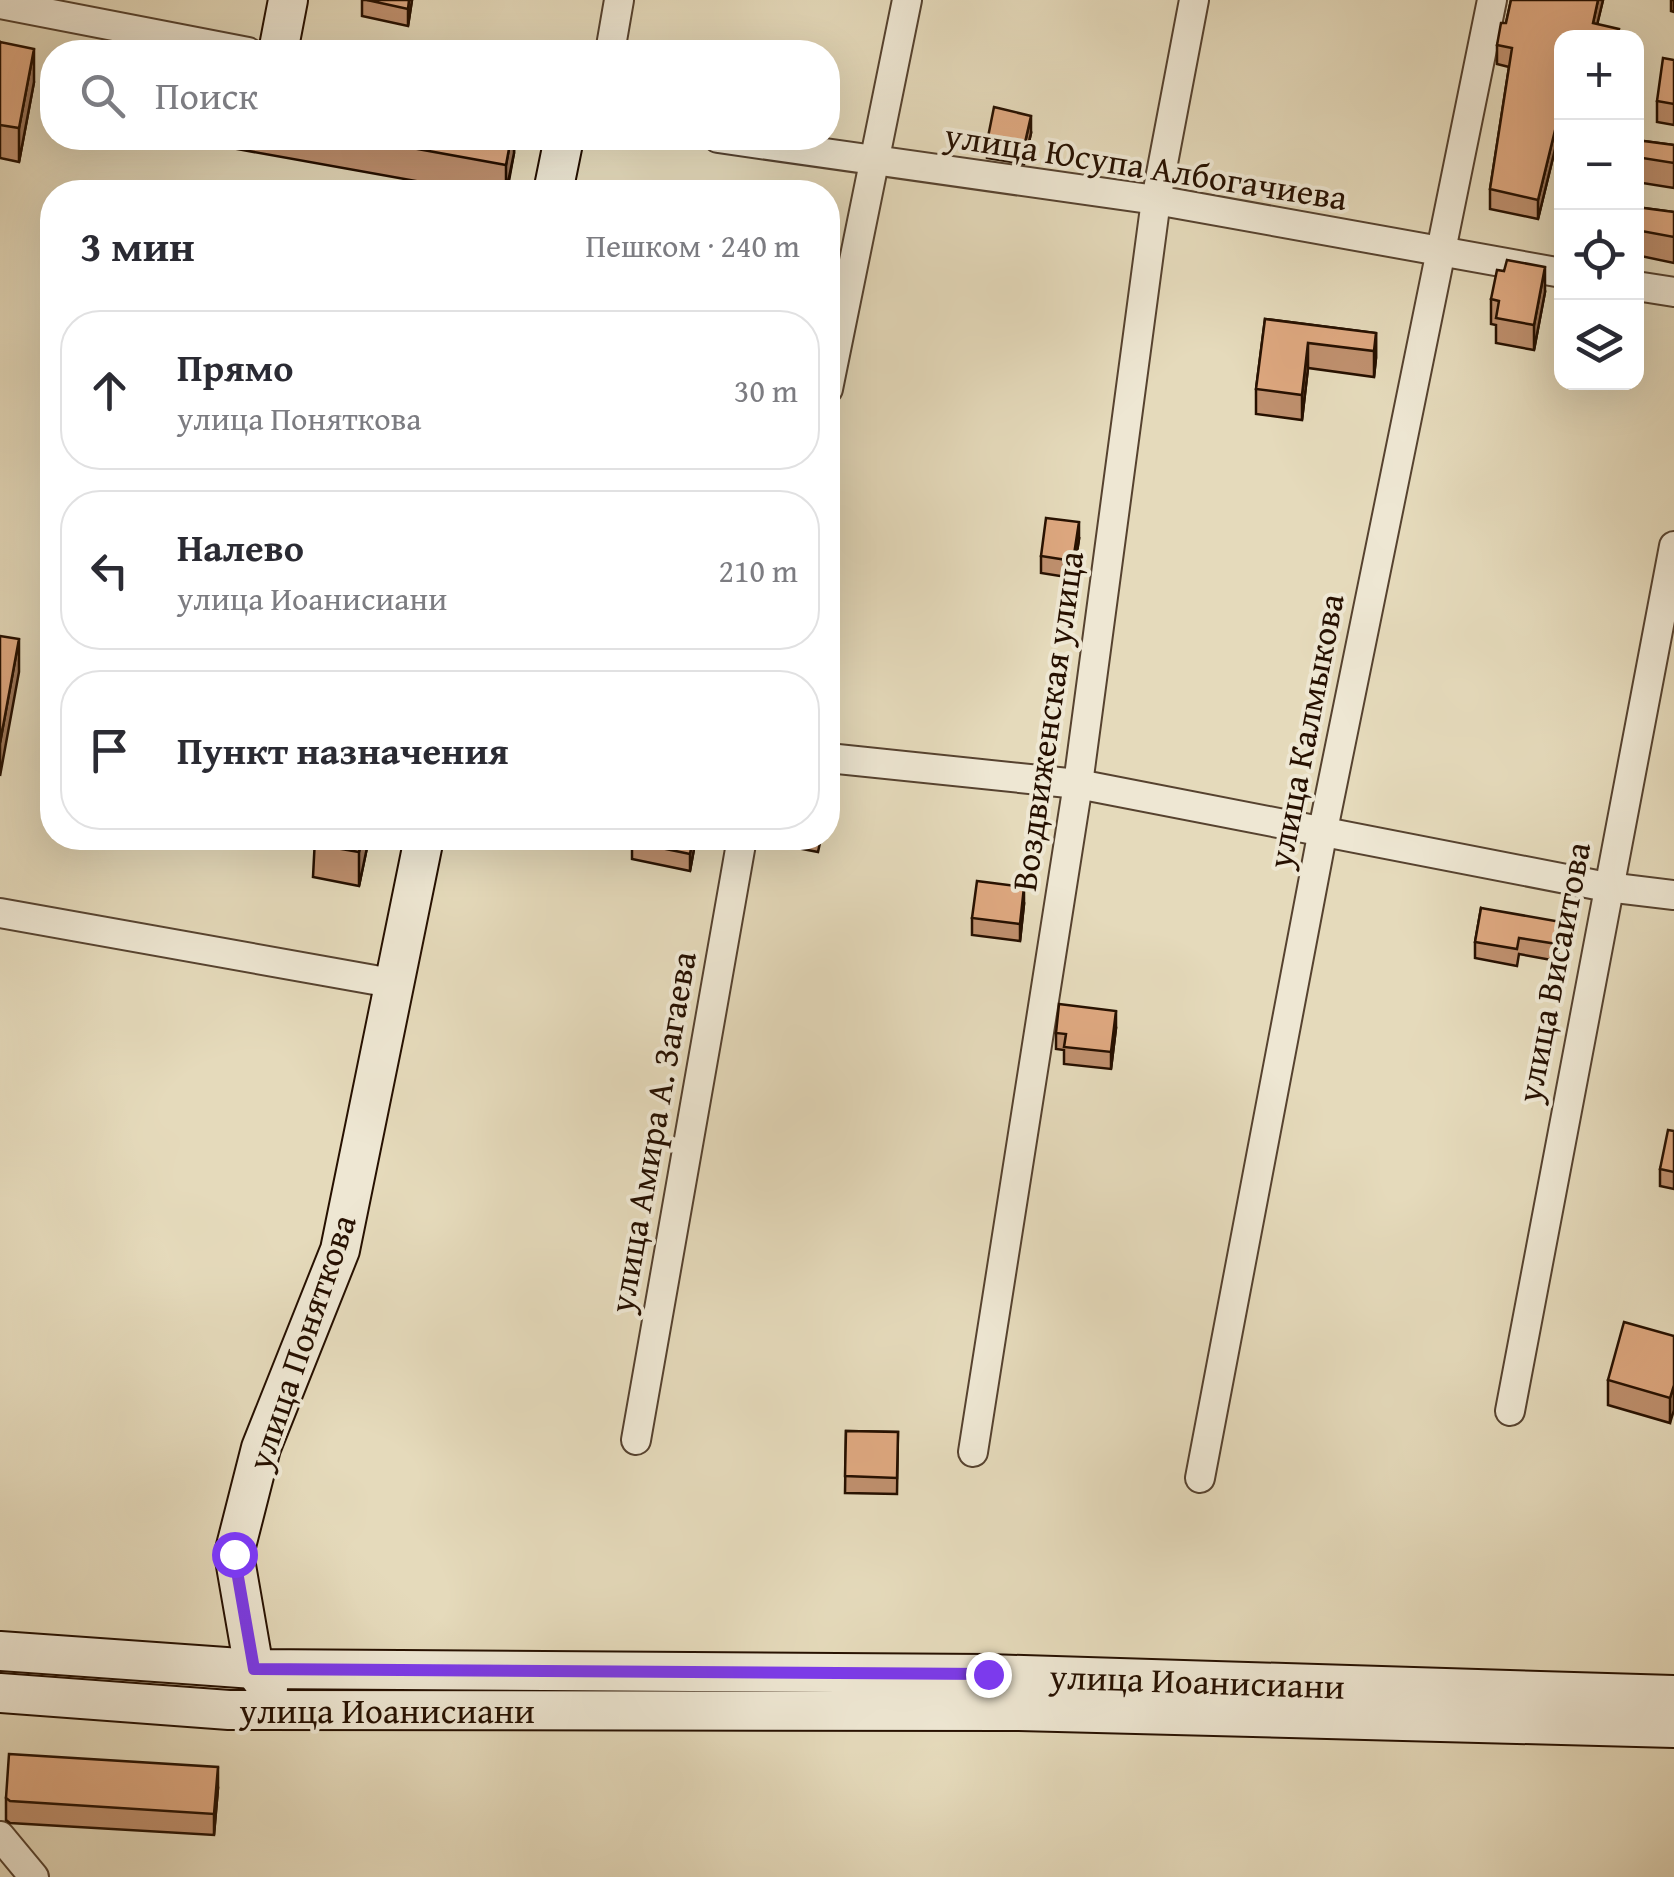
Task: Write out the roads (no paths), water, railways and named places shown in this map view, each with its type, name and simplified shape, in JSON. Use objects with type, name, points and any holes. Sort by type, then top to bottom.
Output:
[{"type":"main road","points":[[280,40],[288,0]]},
{"type":"main road","points":[[555,180],[562,150]]},
{"type":"main road","name":"улица Поняткова","points":[[254,1669],[234,1554],[261,1448],[340,1250],[422,850]]},
{"type":"main road","name":"улица Иоанисиани","points":[[0,1650],[254,1669],[988,1674],[1674,1695]]},
{"type":"main road","points":[[229,1710],[254,1669],[284,1710]]},
{"type":"main road","name":"улица Иоанисиани","points":[[0,1694],[229,1710],[1020,1711],[1674,1728]]},
{"type":"street","points":[[612,40],[619,0]]},
{"type":"street","points":[[840,326],[907,0]]},
{"type":"street","name":"Воздвиженская улица","points":[[973,1452],[1078,784],[1156,200],[1194,0]]},
{"type":"street","name":"улица Калмыкова","points":[[1200,1478],[1322,830],[1492,0]]},
{"type":"street","points":[[0,4],[186,40]]},
{"type":"street","name":"улица Юсупа Албогачиева","points":[[798,150],[1156,200],[1554,273]]},
{"type":"street","points":[[1644,287],[1674,292]]},
{"type":"street","name":"улица Висаитова","points":[[1510,1411],[1674,546]]},
{"type":"street","points":[[840,759],[1078,784],[1607,887],[1674,895]]},
{"type":"street","name":"улица Амира А. Загаева","points":[[636,1440],[740,850]]},
{"type":"street","points":[[0,913],[397,984]]},
{"type":"street","points":[[0,1836],[34,1877]]}]
